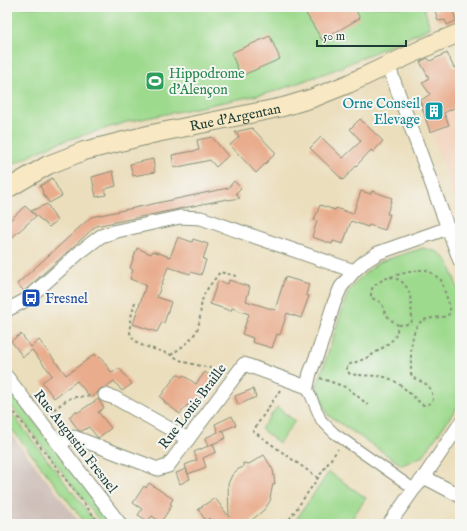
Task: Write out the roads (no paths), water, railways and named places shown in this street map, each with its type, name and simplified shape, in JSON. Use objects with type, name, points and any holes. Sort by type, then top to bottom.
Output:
[{"type":"main road","name":"Rue d'Argentan","points":[[7,190],[48,165],[84,151],[152,134],[283,107],[313,98],[348,84],[437,42],[460,33]]},
{"type":"street","points":[[387,66],[454,225],[460,261]]},
{"type":"street","points":[[7,310],[26,300],[80,252],[101,236],[180,217],[201,218],[354,272]]},
{"type":"street","points":[[414,489],[334,433],[321,420],[308,381],[334,304],[341,288],[354,272],[364,262],[378,253],[454,225]]},
{"type":"street","name":"Rue Louis Braille","points":[[58,444],[74,437],[158,469],[168,466],[244,364],[288,380],[308,381]]},
{"type":"street","name":"Rue Augustin Fresnel","points":[[7,377],[120,524]]},
{"type":"street","points":[[105,395],[115,398],[188,439]]},
{"type":"street","points":[[389,524],[424,477],[460,424]]},
{"type":"street","points":[[424,477],[460,496]]},
{"type":"place","name":"Hippodrome d'Alençon","points":[[155,81]]},
{"type":"place","name":"Orne Conseil Elevage","points":[[434,111]]},
{"type":"place","name":"Fresnel","points":[[31,298]]}]
